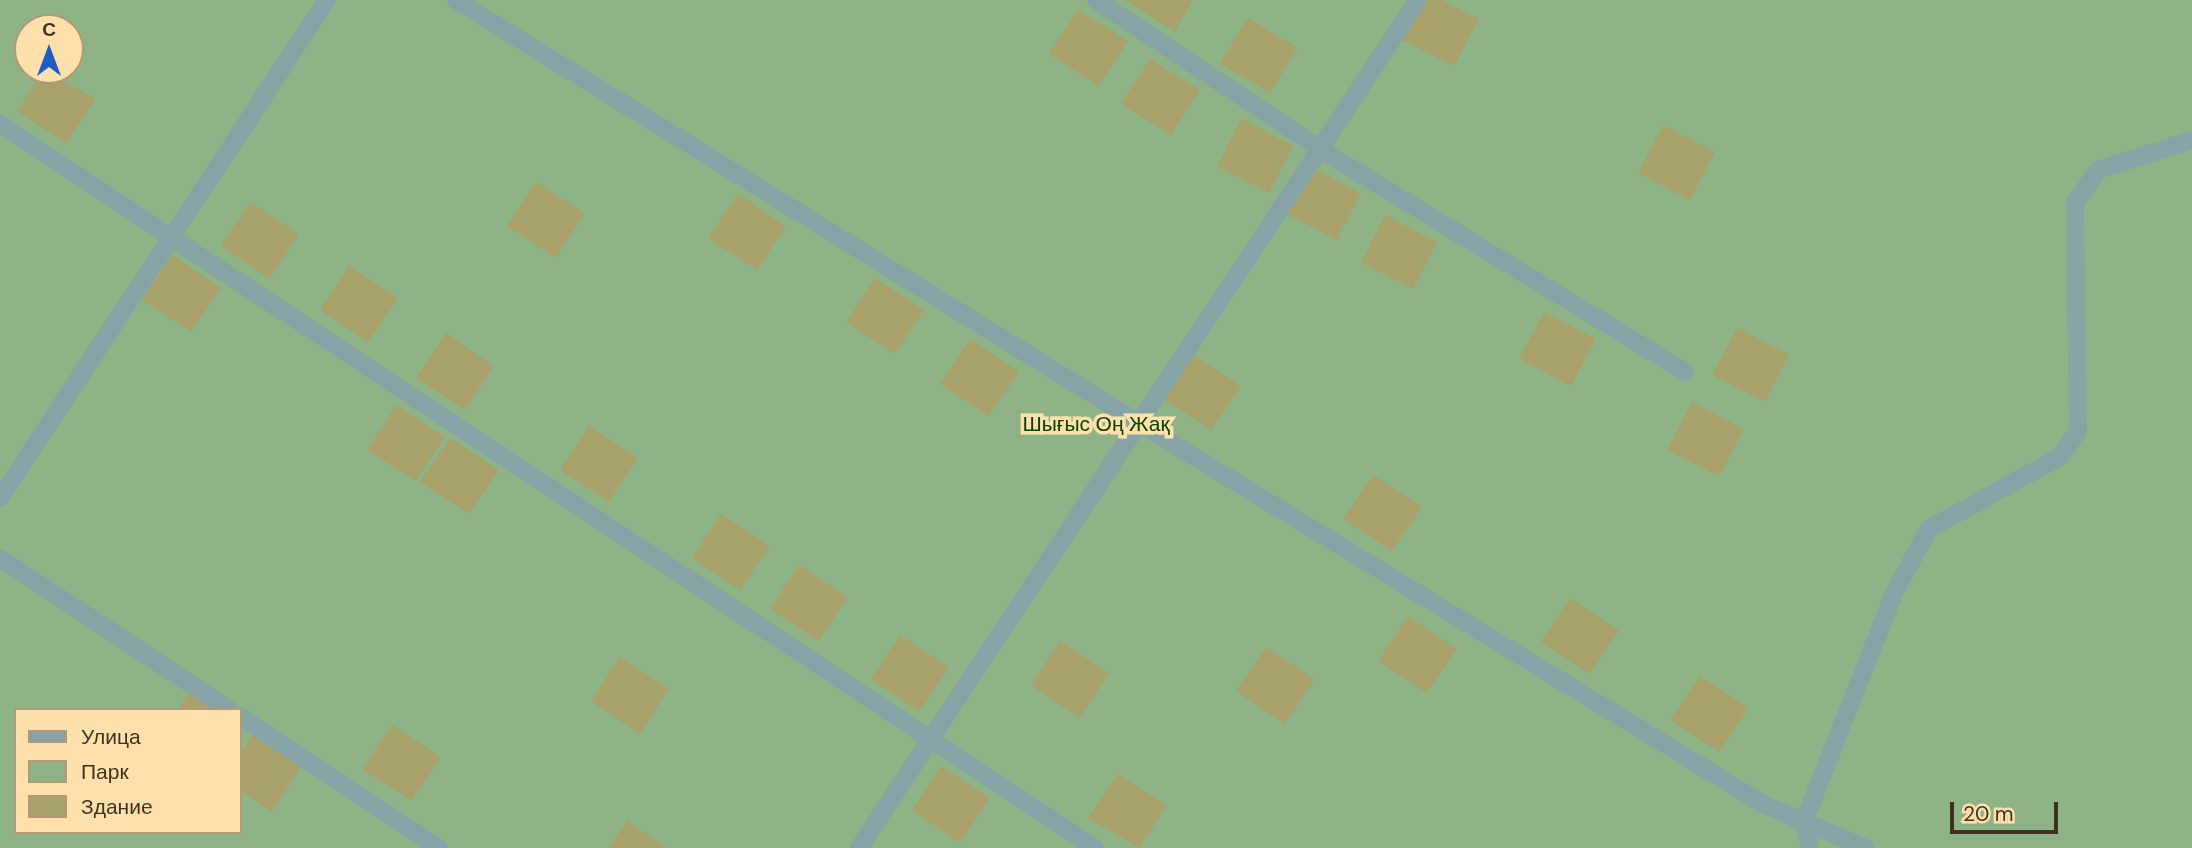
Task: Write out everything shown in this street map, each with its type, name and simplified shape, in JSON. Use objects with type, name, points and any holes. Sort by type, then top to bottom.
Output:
[{"type":"street","points":[[0,498],[174,240],[327,0]]},
{"type":"street","points":[[456,0],[1139,423],[1763,804],[1865,848]]},
{"type":"street","points":[[1096,0],[1320,149],[1685,372]]},
{"type":"street","points":[[859,848],[1418,0]]},
{"type":"street","points":[[0,124],[934,738],[1095,848]]},
{"type":"street","points":[[1810,848],[1804,822],[1895,591],[1929,529],[2061,456],[2078,431],[2076,203],[2098,170],[2192,140]]},
{"type":"street","points":[[0,558],[227,708]]},
{"type":"street","points":[[242,717],[439,848]]},
{"type":"green space","name":"Шығыс Оң Жақ","points":[[0,0],[2192,0],[2192,848],[0,848]]},
{"type":"building","points":[[1126,0],[1193,0],[1175,32]]},
{"type":"building","points":[[1422,0],[1442,0],[1479,19],[1454,66],[1402,40]]},
{"type":"building","points":[[1078,10],[1128,41],[1099,86],[1049,54]]},
{"type":"building","points":[[1248,18],[1298,48],[1270,93],[1220,63]]},
{"type":"building","points":[[1150,59],[1200,90],[1171,135],[1121,104]]},
{"type":"building","points":[[35,84],[69,84],[96,99],[66,143],[17,111]]},
{"type":"building","points":[[1241,119],[1293,146],[1269,193],[1217,167]]},
{"type":"building","points":[[1663,125],[1715,152],[1690,200],[1638,173]]},
{"type":"building","points":[[1309,166],[1361,193],[1337,240],[1285,213]]},
{"type":"building","points":[[536,182],[585,213],[556,258],[507,226]]},
{"type":"building","points":[[738,194],[786,226],[757,270],[708,238]]},
{"type":"building","points":[[250,202],[299,234],[270,279],[221,246]]},
{"type":"building","points":[[1385,215],[1437,242],[1413,289],[1361,263]]},
{"type":"building","points":[[172,255],[221,288],[191,332],[142,300]]},
{"type":"building","points":[[349,266],[398,298],[368,342],[320,310]]},
{"type":"building","points":[[875,278],[924,310],[895,354],[846,322]]},
{"type":"building","points":[[1544,312],[1596,339],[1571,386],[1519,359]]},
{"type":"building","points":[[1737,328],[1789,355],[1765,402],[1712,375]]},
{"type":"building","points":[[446,333],[494,366],[465,410],[416,378]]},
{"type":"building","points":[[970,339],[1019,372],[989,416],[940,384]]},
{"type":"building","points":[[1192,354],[1241,386],[1211,430],[1162,398]]},
{"type":"building","points":[[1692,402],[1744,429],[1719,476],[1667,450]]},
{"type":"building","points":[[396,405],[445,437],[416,481],[367,450]]},
{"type":"building","points":[[589,426],[638,458],[609,502],[560,470]]},
{"type":"building","points":[[450,438],[499,470],[469,514],[420,482]]},
{"type":"building","points":[[1373,475],[1422,507],[1392,551],[1343,519]]},
{"type":"building","points":[[721,514],[770,546],[740,590],[692,558]]},
{"type":"building","points":[[799,565],[848,597],[819,641],[770,609]]},
{"type":"building","points":[[1570,598],[1619,630],[1590,674],[1541,642]]},
{"type":"building","points":[[1408,616],[1457,649],[1427,693],[1378,661]]},
{"type":"building","points":[[900,635],[949,667],[919,712],[871,679]]},
{"type":"building","points":[[1060,641],[1109,673],[1080,718],[1031,685]]},
{"type":"building","points":[[1266,647],[1315,679],[1285,724],[1236,691]]},
{"type":"building","points":[[620,657],[669,689],[640,734],[591,701]]},
{"type":"building","points":[[1700,676],[1749,708],[1719,752],[1670,720]]},
{"type":"building","points":[[191,690],[218,708],[179,708]]},
{"type":"building","points":[[392,725],[441,757],[412,801],[362,769]]},
{"type":"building","points":[[252,735],[301,767],[272,812],[242,791],[242,751]]},
{"type":"building","points":[[941,766],[990,798],[960,843],[912,810]]},
{"type":"building","points":[[1118,774],[1167,806],[1139,848],[1088,818]]},
{"type":"building","points":[[627,821],[667,848],[609,848]]}]
